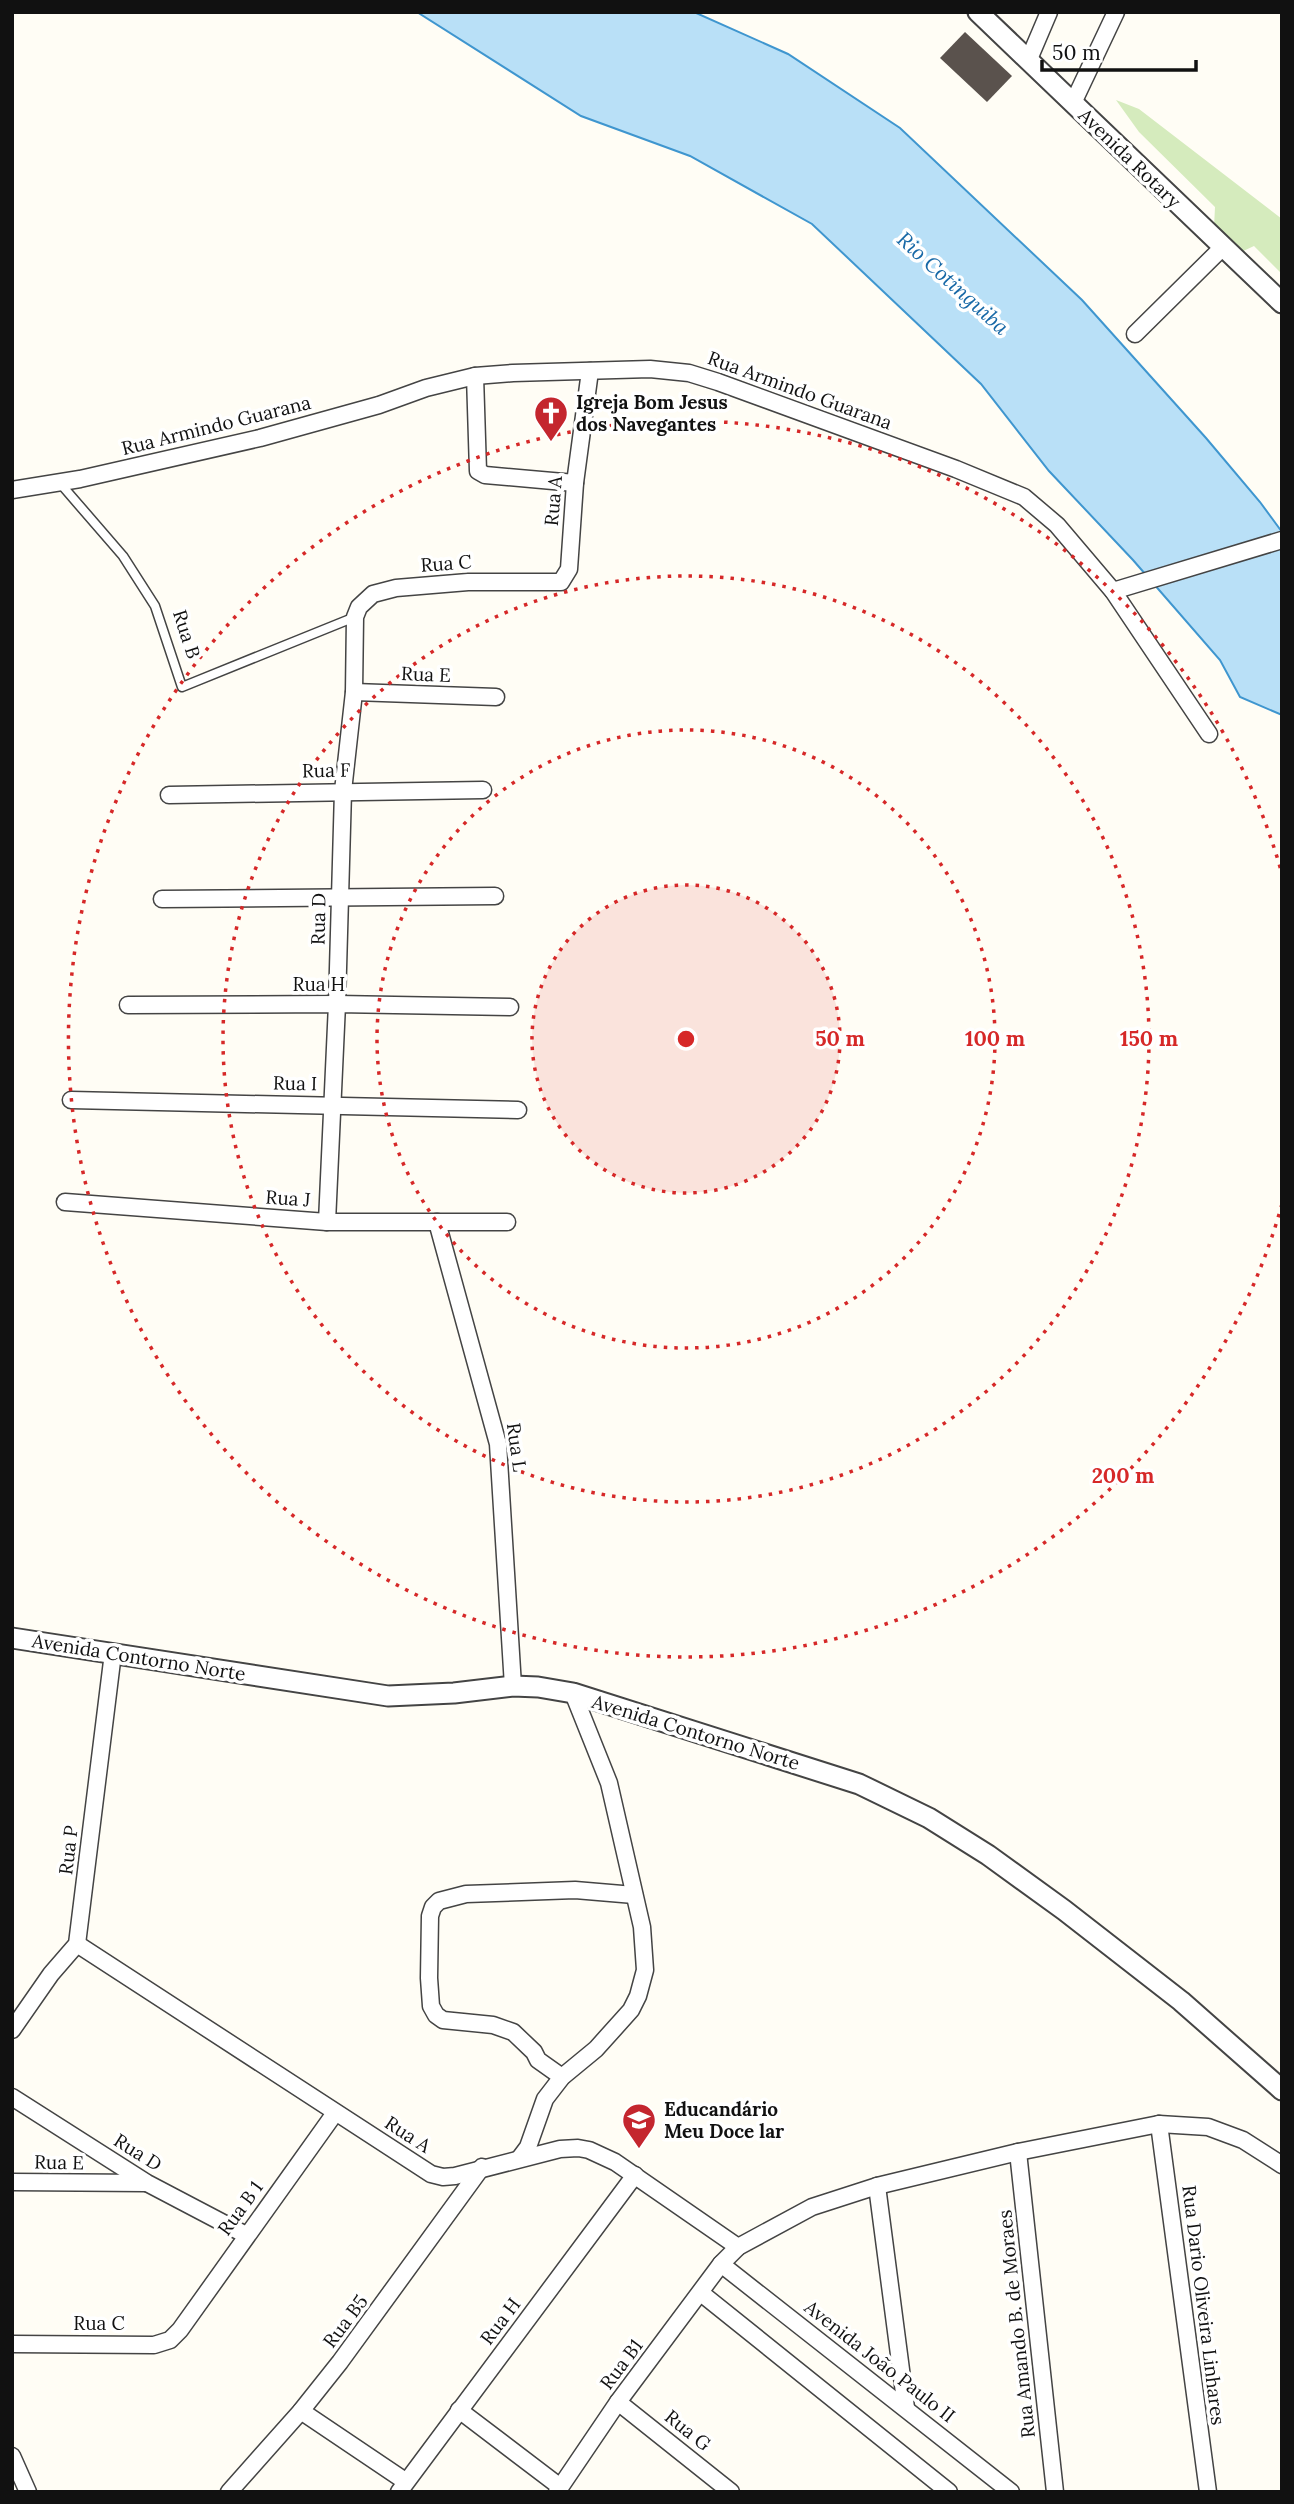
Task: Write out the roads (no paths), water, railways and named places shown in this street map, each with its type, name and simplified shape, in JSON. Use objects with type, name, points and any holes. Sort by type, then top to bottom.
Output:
[{"type":"street","name":"Avenida Rotary","points":[[978,12],[1282,303]]},
{"type":"street","points":[[1029,60],[1049,12]]},
{"type":"street","points":[[1073,103],[1116,12]]},
{"type":"street","points":[[1135,334],[1222,248]]},
{"type":"street","name":"Rua Armindo Guarana","points":[[12,489],[59,482],[260,439],[379,405],[426,388],[475,376],[650,369],[689,373],[992,483],[1024,498],[1044,513],[1113,592],[1209,734]]},
{"type":"street","name":"Rua A","points":[[552,583],[561,582],[569,569],[575,483],[590,371]]},
{"type":"street","points":[[475,376],[478,471],[485,475],[575,483]]},
{"type":"street","points":[[1113,592],[1282,540]]},
{"type":"street","name":"Rua C","points":[[355,617],[359,607],[373,594],[396,588],[468,582],[552,583]]},
{"type":"street","name":"Rua D","points":[[327,1222],[337,1004],[342,791],[354,692],[355,617]]},
{"type":"street","name":"Rua E","points":[[354,692],[496,697]]},
{"type":"street","name":"Rua F","points":[[169,795],[484,790]]},
{"type":"street","points":[[162,900],[495,896]]},
{"type":"street","name":"Rua H","points":[[128,1005],[510,1007]]},
{"type":"street","name":"Rua I","points":[[71,1100],[518,1110]]},
{"type":"street","name":"Rua J","points":[[65,1202],[327,1222],[507,1222]]},
{"type":"street","name":"Rua L","points":[[437,1222],[498,1444],[513,1686]]},
{"type":"street","name":"Avenida Contorno Norte","points":[[12,1637],[388,1696],[454,1693],[513,1686],[573,1693],[859,1784],[929,1818],[988,1855],[1086,1926],[1181,2001],[1282,2090]]},
{"type":"street","name":"Rua P","points":[[78,1944],[113,1653]]},
{"type":"street","points":[[519,2159],[528,2147],[545,2099],[562,2077],[617,2027],[638,1996],[645,1970],[642,1927],[608,1783],[573,1693]]},
{"type":"street","points":[[562,2077],[538,2060],[534,2052],[513,2032],[493,2025],[443,2020],[436,2015],[431,2006],[429,1978],[429,1916],[439,1901],[466,1894],[575,1890],[634,1895]]},
{"type":"street","points":[[12,2030],[51,1974],[78,1944]]},
{"type":"street","name":"Rua A","points":[[78,1944],[431,2174],[443,2177],[547,2151],[578,2148],[606,2157],[738,2247]]},
{"type":"street","name":"Rua D","points":[[12,2097],[148,2183],[246,2235]]},
{"type":"street","name":"Rua B 1","points":[[180,2330],[335,2113]]},
{"type":"street","name":"Rua B1","points":[[558,2489],[618,2402],[721,2264],[738,2247],[812,2207],[877,2186],[1018,2151],[1159,2124],[1208,2127],[1243,2140],[1282,2165]]},
{"type":"street","name":"Rua Dario Oliveira Linhares","points":[[1159,2124],[1208,2492]]},
{"type":"street","name":"Rua Amando B. de Moraes","points":[[1018,2151],[1055,2492]]},
{"type":"street","name":"Rua B5","points":[[229,2492],[301,2411],[389,2297],[482,2167]]},
{"type":"street","name":"Rua H","points":[[402,2486],[635,2175]]},
{"type":"street","name":"Rua E","points":[[12,2182],[148,2183]]},
{"type":"street","points":[[877,2186],[906,2408]]},
{"type":"street","name":"Avenida João Paulo II","points":[[721,2264],[1011,2492]]},
{"type":"street","points":[[701,2293],[949,2492]]},
{"type":"street","name":"Rua C","points":[[12,2344],[154,2345],[170,2340],[180,2330]]},
{"type":"street","name":"Rua G","points":[[618,2402],[732,2492]]},
{"type":"street","points":[[459,2410],[558,2489]]},
{"type":"street","points":[[301,2411],[402,2486]]},
{"type":"street","points":[[12,2456],[24,2491]]},
{"type":"lane","name":"Rua B","points":[[59,482],[122,556],[155,606],[182,687],[355,617]]},
{"type":"water","name":"Rio Cotinguiba","points":[[417,12],[694,12],[788,54],[900,128],[1082,300],[1206,438],[1282,532],[1282,715],[1240,697],[1220,660],[1133,560],[1049,471],[981,384],[812,224],[690,156],[581,116]]},
{"type":"place","name":"Igreja Bom Jesus dos Navegantes","points":[[551,443]]},
{"type":"place","name":"Educandário Meu Doce lar","points":[[639,2150]]}]
